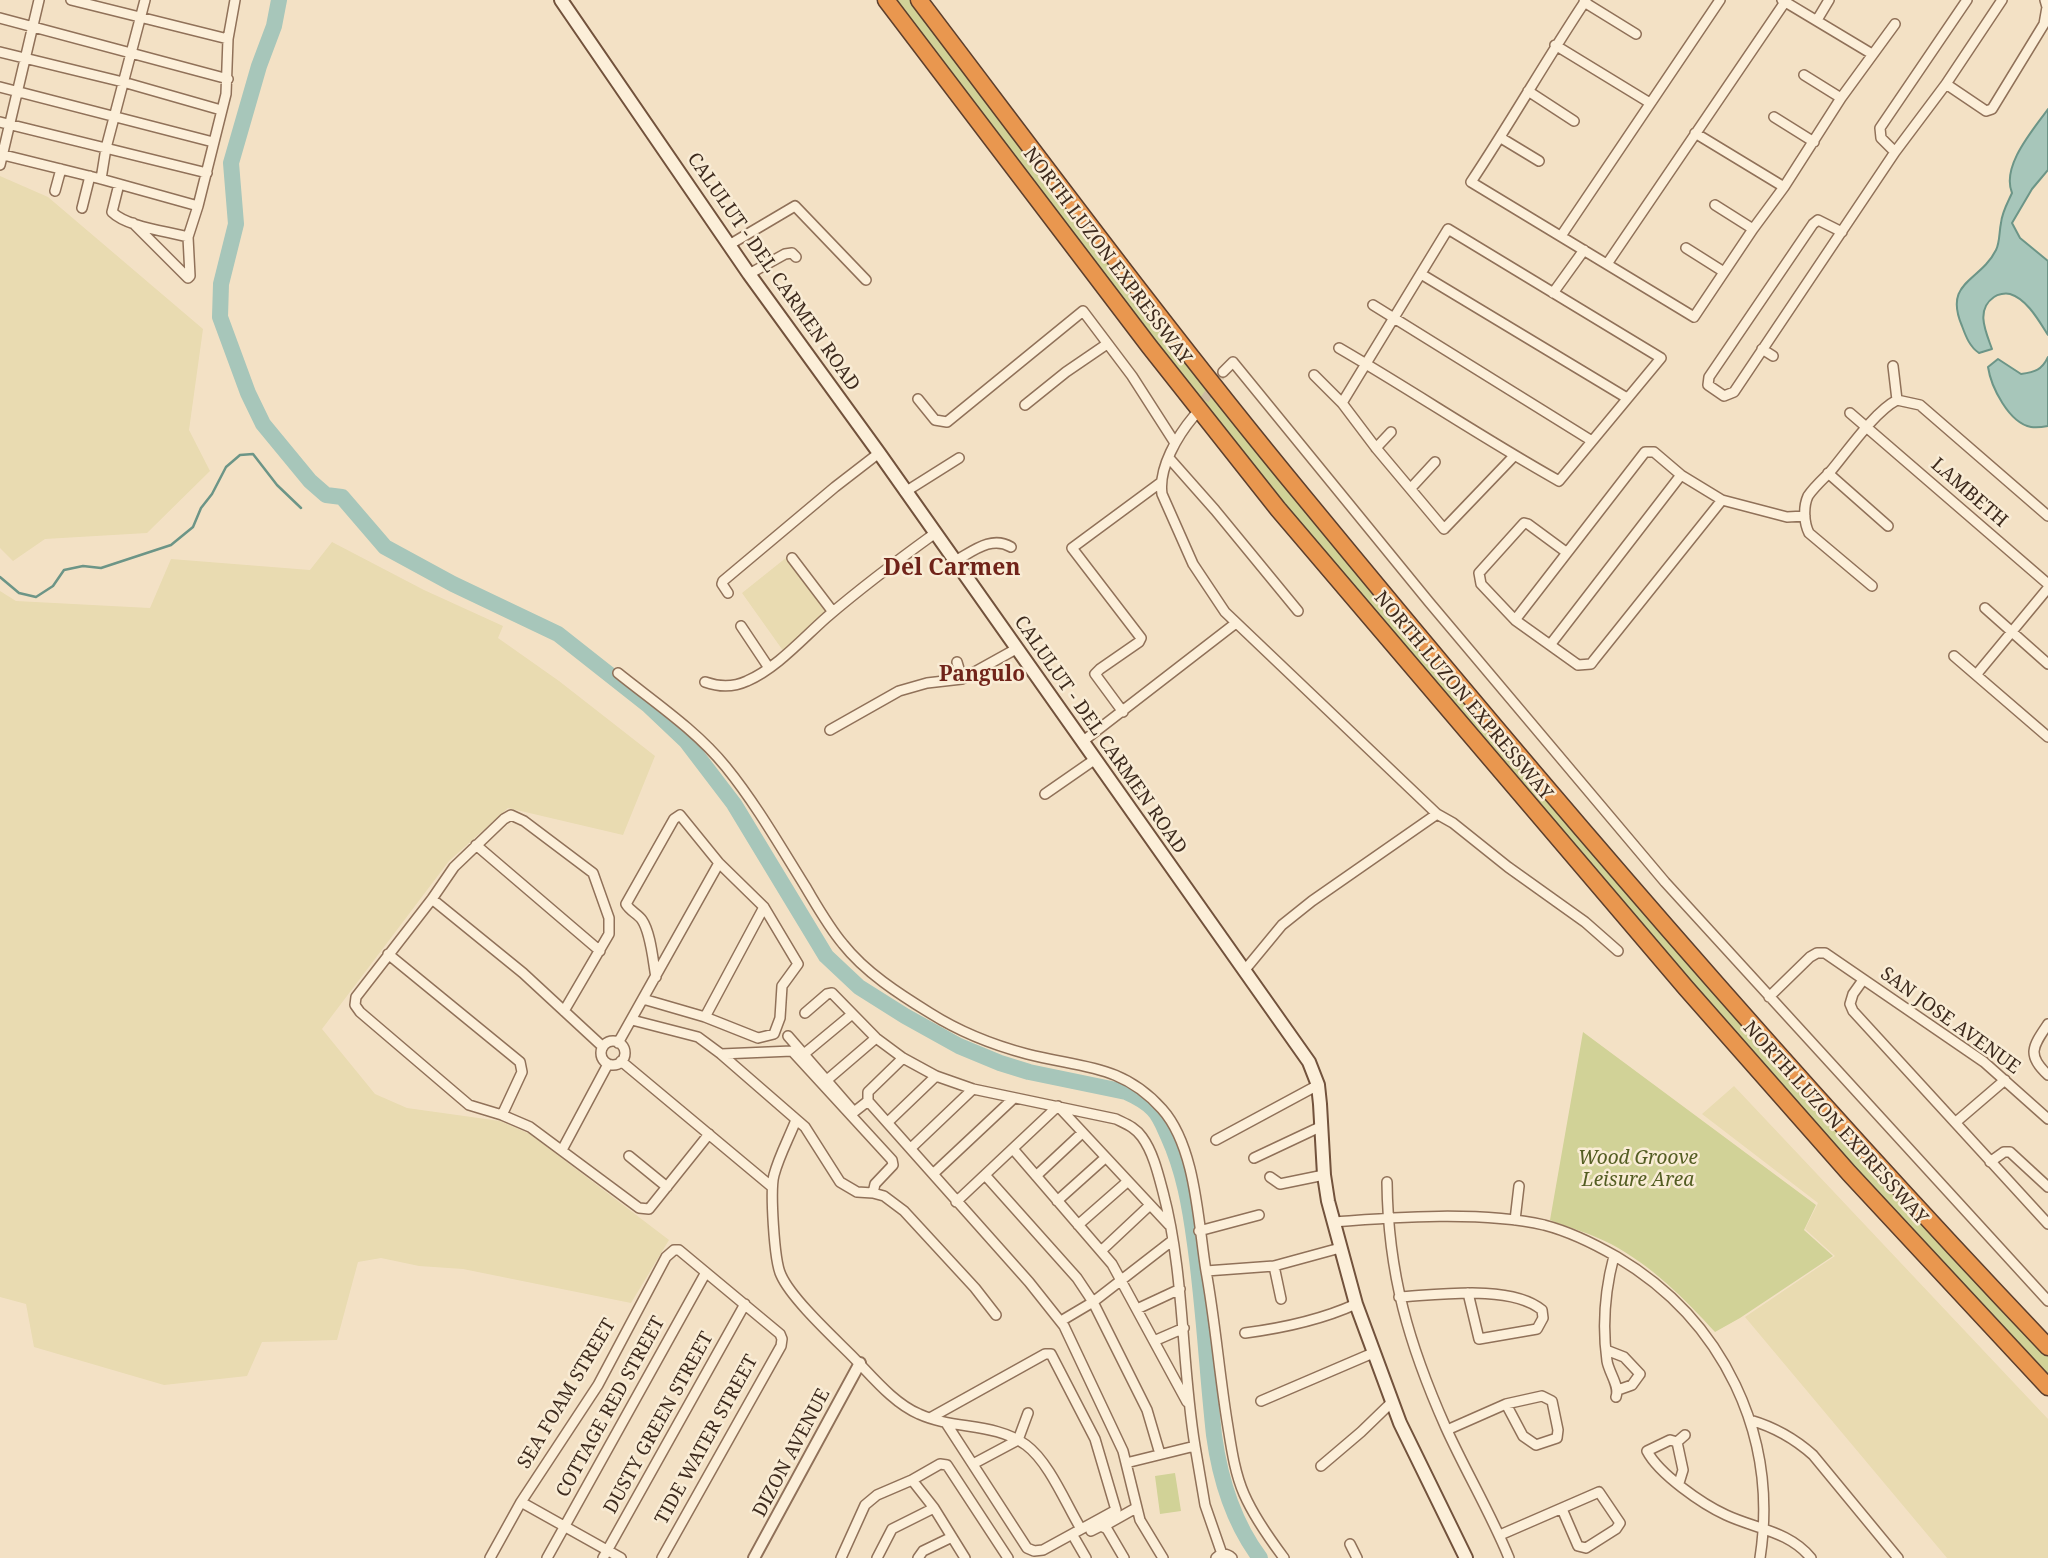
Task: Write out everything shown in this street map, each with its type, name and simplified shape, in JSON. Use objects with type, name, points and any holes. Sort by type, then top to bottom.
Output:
[{"type":"highway","name":"NORTH LUZON EXPRESSWAY","points":[[886,0],[1149,346],[1278,509],[1676,977],[1849,1173],[2048,1387]]},
{"type":"highway","name":"NORTH LUZON EXPRESSWAY","points":[[919,0],[1171,329],[1310,505],[1535,772],[1763,1036],[2048,1346]]},
{"type":"main road","name":"CALULUT - DEL CARMEN ROAD","points":[[561,0],[749,274],[879,453],[1302,1052],[1318,1085],[1324,1175],[1339,1248],[1356,1304],[1392,1402],[1463,1557]]},
{"type":"street","points":[[0,165],[39,0]]},
{"type":"street","points":[[71,0],[228,39]]},
{"type":"street","points":[[101,178],[106,148],[145,0]]},
{"type":"street","points":[[133,223],[188,278],[190,276],[188,237],[228,79],[228,39],[234,0]]},
{"type":"street","points":[[1561,236],[1720,0]]},
{"type":"street","points":[[1817,20],[1829,0]]},
{"type":"street","points":[[1895,152],[1881,138],[1880,128],[1967,0]]},
{"type":"street","points":[[1842,232],[1822,221],[1818,220],[1813,224],[1709,377],[1708,385],[1724,396],[1734,392],[1762,349],[1842,232],[1895,152],[2002,0]]},
{"type":"street","points":[[1945,84],[1986,111],[1992,109],[2044,24],[2045,0]]},
{"type":"street","points":[[1636,34],[1585,1],[1471,182],[1694,317],[1784,187],[1841,98],[1895,24]]},
{"type":"street","points":[[1607,264],[1784,1],[1872,54]]},
{"type":"street","points":[[0,18],[228,79]]},
{"type":"street","points":[[1555,45],[1650,103]]},
{"type":"street","points":[[0,52],[123,82],[221,110]]},
{"type":"street","points":[[1804,75],[1841,98]]},
{"type":"street","points":[[0,86],[214,142]]},
{"type":"street","points":[[1528,91],[1574,121]]},
{"type":"street","points":[[1774,117],[1814,142]]},
{"type":"street","points":[[0,122],[206,173]]},
{"type":"street","points":[[1695,133],[1784,187]]},
{"type":"street","points":[[1501,138],[1539,161]]},
{"type":"street","points":[[2,154],[101,178],[198,206]]},
{"type":"street","points":[[55,191],[61,169]]},
{"type":"street","points":[[82,208],[90,176]]},
{"type":"street","points":[[119,184],[112,212],[115,215],[133,223],[188,237]]},
{"type":"street","points":[[1714,205],[1753,229]]},
{"type":"street","points":[[729,245],[795,206],[866,280]]},
{"type":"street","points":[[1339,348],[1366,363],[1514,456],[1559,481],[1661,358],[1448,229],[1393,317],[1366,363],[1342,403]]},
{"type":"street","points":[[1686,248],[1724,272]]},
{"type":"street","points":[[1553,293],[1584,250]]},
{"type":"street","points":[[749,274],[785,254],[792,253],[796,257]]},
{"type":"street","points":[[1421,274],[1627,398]]},
{"type":"street","points":[[1373,305],[1592,441]]},
{"type":"street","points":[[918,398],[935,420],[947,422],[1083,311],[1132,376],[1175,443]]},
{"type":"street","points":[[1026,405],[1066,372],[1107,344]]},
{"type":"street","points":[[1762,349],[1773,356]]},
{"type":"street","points":[[1223,372],[1233,362],[1533,727],[1665,882],[2048,1301]]},
{"type":"street","points":[[1893,366],[1897,400]]},
{"type":"street","points":[[1314,375],[1342,403],[1376,448],[1444,528],[1514,456]]},
{"type":"street","points":[[1872,586],[1809,533],[1805,526],[1807,498],[1866,428],[1897,400]]},
{"type":"street","points":[[1897,400],[1920,405],[2048,516]]},
{"type":"street","name":"LAMBETH","points":[[1850,413],[2048,586]]},
{"type":"street","points":[[1123,712],[1095,674],[1141,638],[1073,548],[1160,484],[1175,443],[1194,416]]},
{"type":"street","points":[[1376,448],[1391,432]]},
{"type":"street","points":[[1516,620],[1645,452],[1654,452],[1681,475],[1722,499],[1787,517],[1805,516]]},
{"type":"street","points":[[728,593],[723,582],[835,486],[879,453]]},
{"type":"street","points":[[905,492],[959,458]]},
{"type":"street","points":[[1169,458],[1298,611]]},
{"type":"street","points":[[1411,488],[1435,462]]},
{"type":"street","points":[[1828,473],[1888,526]]},
{"type":"street","points":[[1550,645],[1681,475]]},
{"type":"street","points":[[1160,484],[1193,564],[1209,590],[1236,623],[1437,814],[1586,922],[1618,951]]},
{"type":"street","points":[[1566,552],[1524,523],[1479,573],[1481,584],[1516,620],[1550,645],[1578,665],[1591,664],[1722,499]]},
{"type":"street","points":[[705,682],[717,686],[744,682],[769,668],[833,612],[934,534]]},
{"type":"street","points":[[955,561],[990,542],[1011,547]]},
{"type":"street","points":[[792,558],[833,612]]},
{"type":"street","points":[[1976,675],[2048,586]]},
{"type":"street","points":[[1985,608],[2048,664]]},
{"type":"street","points":[[1082,742],[1236,623]]},
{"type":"street","points":[[741,626],[769,668]]},
{"type":"street","points":[[830,730],[898,691],[927,683],[962,679],[1016,649]]},
{"type":"street","points":[[1954,656],[2048,737]]},
{"type":"street","points":[[957,662],[962,679]]},
{"type":"street","points":[[618,673],[694,734],[724,765],[779,844],[827,922],[855,958],[930,1013],[975,1037],[1030,1054],[1119,1075],[1148,1095],[1163,1110],[1175,1129],[1186,1157],[1213,1307],[1220,1381],[1237,1472],[1244,1494],[1263,1530],[1284,1558]]},
{"type":"street","points":[[1045,794],[1094,760]]},
{"type":"street","points":[[1244,971],[1282,925],[1346,876],[1437,814]]},
{"type":"street","points":[[643,999],[705,1017],[758,1038],[774,1034],[780,1017],[782,986],[798,962],[764,907],[719,863],[686,819],[680,815],[676,817],[626,904],[642,919],[656,978]]},
{"type":"street","points":[[564,1011],[609,934],[608,918],[593,873],[518,816],[504,819],[454,867],[356,996],[355,1003],[359,1012],[469,1105],[530,1127],[644,1210],[649,1209],[709,1134]]},
{"type":"street","points":[[476,845],[600,951]]},
{"type":"street","points":[[618,1043],[719,863]]},
{"type":"street","points":[[432,899],[523,973],[603,1046]]},
{"type":"street","points":[[705,1017],[764,907]]},
{"type":"street","name":"SAN JOSE AVENUE","points":[[1769,997],[1816,953],[1825,953],[1984,1062],[2048,1119]]},
{"type":"street","points":[[388,954],[520,1062],[522,1072],[502,1115]]},
{"type":"street","points":[[1863,980],[1853,994],[1850,1004],[1853,1011],[2048,1224]]},
{"type":"street","points":[[805,1013],[827,994],[832,993],[876,1038],[903,1059],[936,1076],[973,1089],[1116,1119],[1131,1126],[1141,1135],[1156,1167],[1171,1226],[1184,1328],[1188,1404],[1205,1505],[1219,1556],[1227,1554],[1233,1558]]},
{"type":"street","points":[[804,1054],[851,1015]]},
{"type":"street","points":[[632,1020],[698,1037],[721,1054],[805,1127],[841,1182],[857,1192],[884,1196],[904,1211],[996,1315]]},
{"type":"street","points":[[2048,1024],[2031,1050],[2040,1067],[2048,1075]]},
{"type":"street","points":[[788,1036],[854,1111],[868,1101],[869,1092],[903,1059]]},
{"type":"street","points":[[827,1080],[876,1038]]},
{"type":"street","points":[[610,1042],[618,1043],[624,1049],[621,1061],[615,1065],[608,1064],[602,1058],[603,1046],[610,1042]]},
{"type":"street","points":[[721,1054],[792,1051],[892,1160],[893,1165],[876,1184],[873,1193]]},
{"type":"street","points":[[621,1061],[772,1187]]},
{"type":"street","points":[[562,1150],[608,1064]]},
{"type":"street","points":[[888,1122],[936,1076]]},
{"type":"street","points":[[1956,1122],[2005,1080]]},
{"type":"street","points":[[1216,1140],[1318,1085]]},
{"type":"street","points":[[911,1148],[973,1089]]},
{"type":"street","points":[[933,1174],[1014,1098]]},
{"type":"street","points":[[868,1101],[1061,1321],[1116,1434],[1140,1520],[1163,1558]]},
{"type":"street","points":[[1058,1106],[1171,1226]]},
{"type":"street","points":[[956,1202],[1058,1106]]},
{"type":"street","points":[[796,1120],[772,1187],[775,1249],[781,1276],[813,1315],[860,1363],[901,1402],[919,1415],[946,1423],[1007,1434],[1028,1446],[1041,1460],[1081,1529]]},
{"type":"street","points":[[1254,1158],[1322,1126]]},
{"type":"street","points":[[1036,1176],[1082,1133]]},
{"type":"street","points":[[1013,1149],[1101,1251],[1122,1280],[1188,1404]]},
{"type":"street","points":[[1990,1162],[2004,1152],[2010,1152],[2048,1187]]},
{"type":"street","points":[[629,1156],[667,1187]]},
{"type":"street","points":[[1057,1201],[1105,1158]]},
{"type":"street","points":[[985,1175],[1077,1278],[1093,1302],[1147,1410],[1160,1454]]},
{"type":"street","points":[[1270,1177],[1280,1185],[1324,1175]]},
{"type":"street","points":[[1078,1225],[1127,1182]]},
{"type":"street","points":[[1387,1182],[1394,1275],[1419,1364],[1447,1430],[1509,1558]]},
{"type":"street","points":[[1515,1220],[1519,1186]]},
{"type":"street","points":[[1101,1251],[1150,1205]]},
{"type":"street","points":[[1199,1231],[1259,1215]]},
{"type":"street","points":[[1333,1222],[1473,1217],[1515,1220],[1580,1237],[1646,1275],[1665,1291],[1706,1336],[1732,1377],[1750,1420],[1761,1472],[1764,1528],[1760,1558]]},
{"type":"street","points":[[1061,1321],[1093,1302],[1173,1240]]},
{"type":"street","points":[[1206,1271],[1274,1266],[1339,1248]]},
{"type":"street","name":"SEA FOAM STREET","points":[[490,1558],[521,1502],[598,1385],[666,1256],[674,1250],[684,1253],[705,1274]]},
{"type":"street","points":[[1606,1350],[1624,1357],[1643,1374],[1617,1394],[1606,1350],[1605,1310],[1614,1255]]},
{"type":"street","points":[[1274,1266],[1281,1299]]},
{"type":"street","points":[[705,1274],[745,1304]]},
{"type":"street","name":"COTTAGE RED STREET","points":[[547,1558],[705,1274]]},
{"type":"street","points":[[1137,1310],[1180,1289]]},
{"type":"street","points":[[1399,1297],[1468,1293],[1521,1300],[1542,1310],[1541,1324],[1537,1329],[1479,1339],[1468,1293]]},
{"type":"street","name":"TIDE WATER STREET","points":[[662,1558],[781,1346],[780,1334],[745,1304]]},
{"type":"street","name":"DUSTY GREEN STREET","points":[[605,1554],[745,1304]]},
{"type":"street","points":[[1245,1334],[1316,1319],[1356,1304]]},
{"type":"street","points":[[1154,1341],[1184,1328]]},
{"type":"street","points":[[1261,1401],[1373,1353]]},
{"type":"street","points":[[930,1418],[1014,1369],[1045,1354],[1051,1354],[1095,1439],[1116,1507],[1114,1512],[1043,1550],[1034,1551],[1027,1548],[946,1423]]},
{"type":"street","name":"DIZON AVENUE","points":[[754,1558],[860,1363]]},
{"type":"street","points":[[1447,1430],[1506,1404],[1542,1396],[1552,1401],[1557,1438],[1536,1445],[1527,1440],[1506,1404]]},
{"type":"street","points":[[1321,1466],[1392,1402]]},
{"type":"street","points":[[973,1464],[1018,1440],[1028,1413]]},
{"type":"street","points":[[1750,1420],[1771,1426],[1798,1442],[1813,1455],[1898,1558]]},
{"type":"street","points":[[1677,1442],[1685,1435]]},
{"type":"street","points":[[1677,1442],[1670,1440],[1647,1451],[1664,1472],[1724,1514],[1791,1539],[1811,1558]]},
{"type":"street","points":[[1677,1442],[1683,1470],[1678,1483]]},
{"type":"street","points":[[1126,1463],[1195,1446]]},
{"type":"street","points":[[841,1558],[865,1506],[877,1495],[940,1464],[947,1465],[1008,1558]]},
{"type":"street","points":[[912,1480],[934,1508],[965,1558]]},
{"type":"street","points":[[1500,1535],[1599,1492],[1620,1523],[1616,1529],[1586,1548],[1581,1548],[1562,1509]]},
{"type":"street","points":[[521,1502],[605,1554],[621,1558]]},
{"type":"street","points":[[877,1558],[892,1529],[934,1508]]},
{"type":"street","points":[[1044,1557],[1136,1508]]},
{"type":"street","points":[[1104,1526],[1124,1558]]},
{"type":"street","points":[[918,1558],[923,1551],[952,1537]]},
{"type":"street","points":[[1075,1539],[1086,1558]]},
{"type":"street","points":[[1350,1544],[1357,1558]]},
{"type":"shaded area","points":[[2048,109],[2048,170],[2032,189],[2012,223],[2020,238],[2048,261],[2048,335],[2022,301],[2010,294],[2000,294],[1988,302],[1983,315],[1992,349],[1979,353],[1965,334],[1957,311],[1957,300],[1966,283],[1989,261],[1996,250],[2003,215],[2012,193],[2011,171],[2015,160]]},
{"type":"shaded area","points":[[0,176],[48,197],[203,329],[189,430],[210,471],[147,533],[45,539],[13,561],[0,548]]},
{"type":"shaded area","points":[[2048,357],[2048,426],[2031,427],[2015,419],[2002,403],[1988,367],[1998,359],[2021,374],[2041,368]]},
{"type":"shaded area","points":[[332,542],[424,590],[503,626],[498,638],[559,681],[655,756],[623,835],[508,808],[449,861],[322,1029],[375,1094],[407,1108],[500,1121],[530,1134],[669,1240],[631,1303],[463,1269],[419,1266],[381,1258],[358,1262],[337,1340],[262,1342],[247,1376],[164,1385],[34,1347],[26,1304],[0,1297],[0,591],[16,601],[150,608],[171,559],[310,570]]},
{"type":"shaded area","points":[[787,557],[828,614],[784,652],[742,593]]},
{"type":"shaded area","points":[[1734,1086],[2048,1419],[2048,1558],[1947,1558],[1745,1317],[1835,1256],[1805,1229],[1818,1203],[1702,1114]]},
{"type":"green space","points":[[893,0],[913,0],[1267,457],[1973,1275],[2048,1355],[2048,1380],[1785,1094],[1253,468]]},
{"type":"green space","name":"Wood Groove Leisure Area","points":[[1583,1032],[1816,1205],[1804,1230],[1833,1256],[1715,1332],[1679,1295],[1640,1262],[1604,1240],[1550,1220]]},
{"type":"green space","points":[[1175,1473],[1181,1511],[1160,1514],[1155,1476]]},
{"type":"waterway","points":[[279,0],[274,26],[259,66],[231,163],[236,224],[221,284],[220,317],[248,393],[263,424],[310,481],[326,495],[342,497],[385,547],[453,584],[558,634],[648,705],[686,741],[734,804],[826,956],[859,987],[959,1046],[1000,1063],[1029,1072],[1126,1092],[1150,1106],[1162,1122],[1174,1149],[1188,1203],[1201,1292],[1214,1435],[1220,1468],[1235,1515],[1260,1558]]},
{"type":"waterway","points":[[0,577],[19,593],[36,597],[53,586],[64,570],[83,566],[101,568],[171,545],[193,527],[201,508],[212,494],[226,467],[240,455],[253,454],[277,485],[301,508]]},
{"type":"tunnel","points":[[1197,411],[1223,372]]},
{"type":"district","name":"Del Carmen","points":[[952,568]]},
{"type":"district","name":"Pangulo","points":[[982,675]]}]
